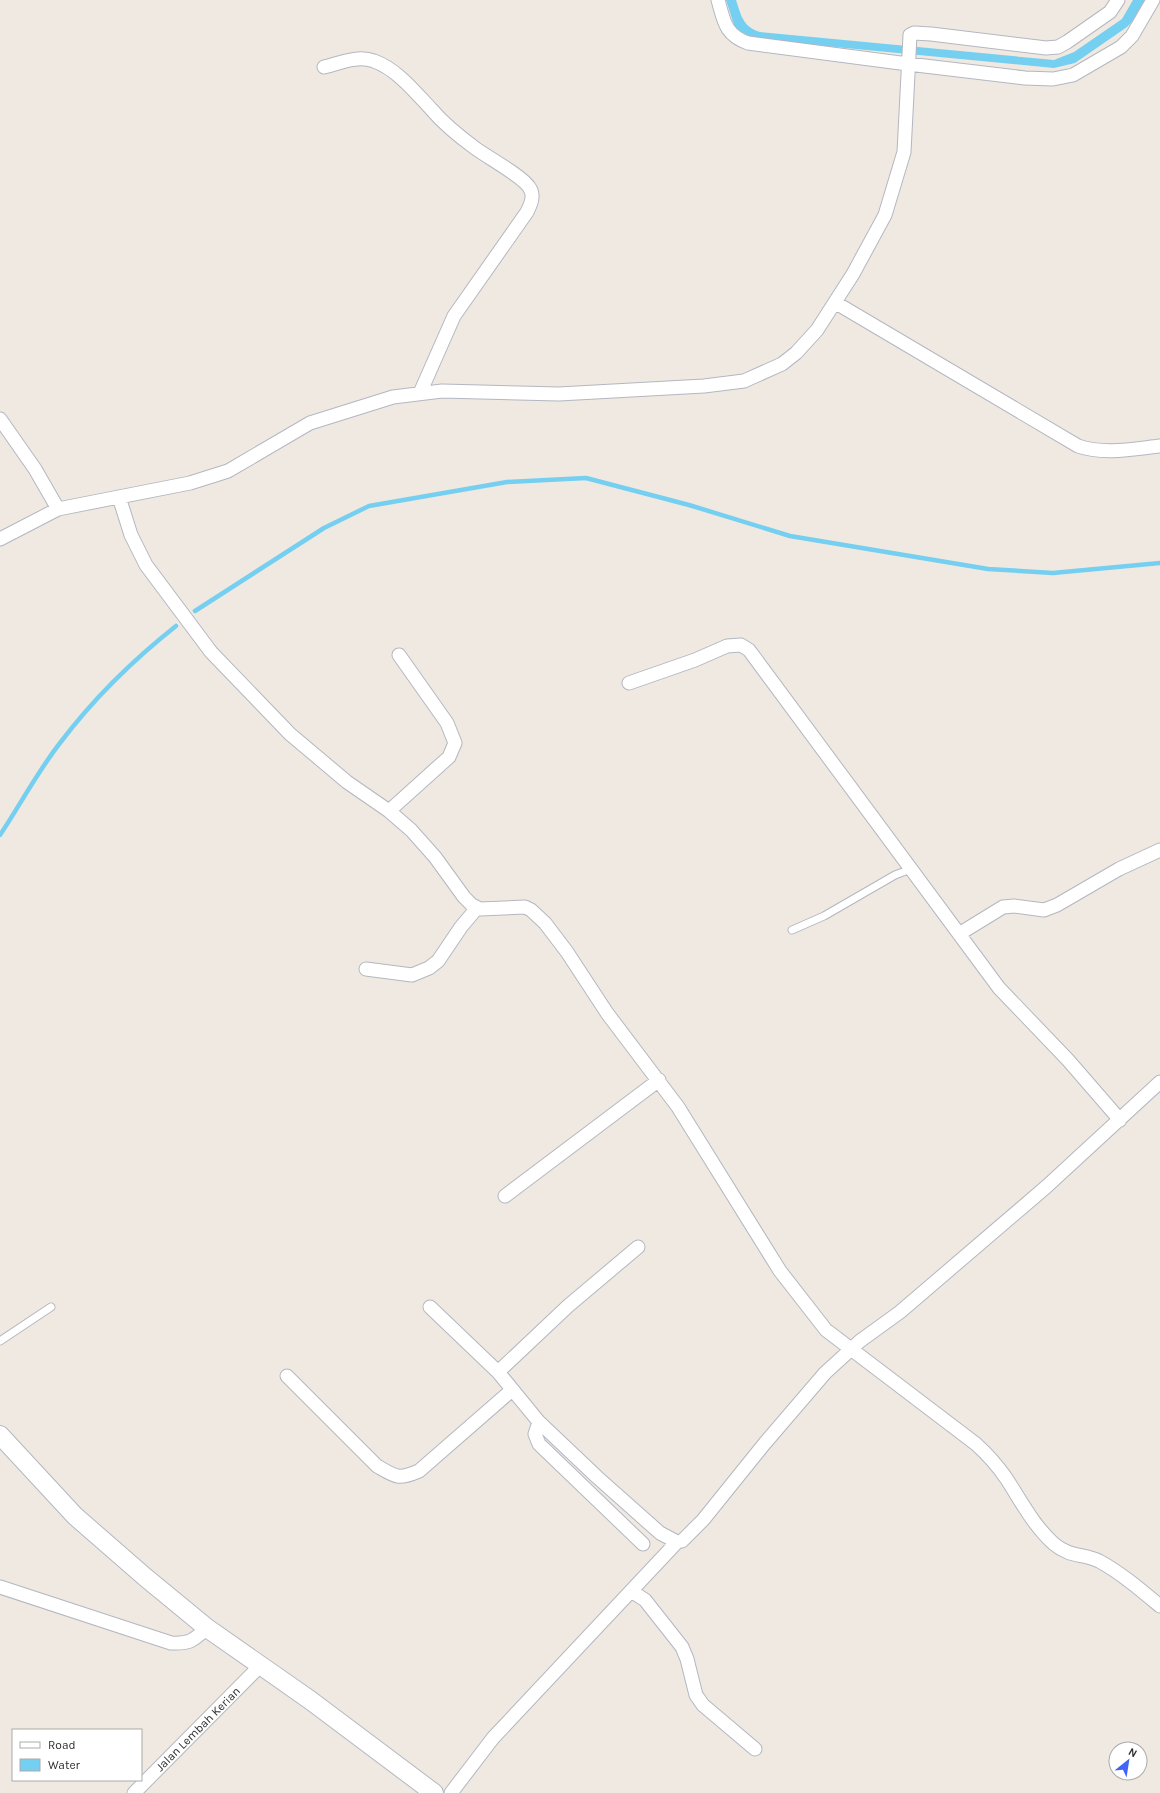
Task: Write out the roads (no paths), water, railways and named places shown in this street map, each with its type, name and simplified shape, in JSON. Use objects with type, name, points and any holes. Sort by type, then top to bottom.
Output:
[{"type":"main road","points":[[0,1435],[75,1516],[145,1577],[207,1628],[261,1665],[434,1793]]},
{"type":"street","points":[[718,0],[728,29],[738,39],[748,43],[908,62],[1025,78],[1053,79],[1072,75],[1122,46],[1132,36],[1153,0]]},
{"type":"street","points":[[0,539],[58,509],[190,483],[228,471],[310,423],[366,404],[393,397],[442,391],[559,394],[704,386],[744,381],[782,364],[796,353],[817,330],[836,303],[875,237],[885,215],[896,185],[904,152],[909,41],[911,34],[919,33],[1046,48],[1058,47],[1110,12],[1118,0]]},
{"type":"street","points":[[324,67],[354,59],[365,59],[375,61],[386,67],[421,97],[457,134],[492,161],[523,180],[530,188],[532,195],[527,212],[454,316],[420,393]]},
{"type":"street","points":[[836,303],[1078,446],[1096,450],[1122,450],[1160,446]]},
{"type":"street","points":[[0,419],[35,468],[58,509]]},
{"type":"street","points":[[119,497],[132,535],[146,565],[211,652],[290,734],[347,782],[388,811],[411,830],[435,857],[467,902],[477,908],[519,906],[525,907],[534,913],[567,952],[608,1012],[678,1107],[780,1271],[826,1330],[976,1444],[991,1459],[1005,1477],[1035,1524],[1055,1544],[1070,1553],[1098,1561],[1128,1580],[1160,1606]]},
{"type":"street","points":[[628,683],[696,660],[727,646],[738,645],[745,647],[764,670],[782,697],[999,988],[1068,1060],[1120,1120]]},
{"type":"street","points":[[388,811],[449,756],[454,748],[455,742],[447,723],[399,655]]},
{"type":"street","points":[[959,934],[1003,907],[1014,906],[1044,910],[1057,905],[1119,869],[1160,850]]},
{"type":"street","points":[[366,969],[412,975],[429,968],[438,961],[461,927],[477,908]]},
{"type":"street","points":[[505,1196],[658,1080]]},
{"type":"street","points":[[430,1307],[498,1372],[539,1422],[597,1477],[660,1533],[677,1542],[682,1542],[690,1535],[810,1388],[851,1350],[900,1312],[1046,1187],[1160,1082]]},
{"type":"street","points":[[498,1372],[568,1306],[638,1247]]},
{"type":"street","points":[[287,1376],[377,1466],[394,1476],[405,1478],[419,1471],[512,1390]]},
{"type":"street","points":[[539,1422],[535,1428],[535,1434],[539,1444],[643,1544]]},
{"type":"street","points":[[451,1793],[493,1738],[677,1542]]},
{"type":"street","points":[[0,1587],[171,1643],[185,1644],[195,1639],[207,1628]]},
{"type":"street","points":[[631,1591],[645,1600],[682,1647],[687,1659],[696,1695],[703,1705],[755,1749]]},
{"type":"street","name":"Jalan Lembah Kerian","points":[[134,1793],[261,1665]]},
{"type":"lane","points":[[792,930],[824,916],[895,875],[911,869]]},
{"type":"lane","points":[[0,1342],[51,1307]]},
{"type":"water","points":[[726,0],[736,0],[746,24],[754,30],[760,32],[1054,60],[1074,52],[1122,19],[1133,0],[1145,0],[1133,21],[1127,27],[1075,63],[1054,68],[752,39],[735,28]]},
{"type":"waterway","points":[[195,611],[324,528],[369,506],[507,482],[586,478],[689,505],[790,536],[988,569],[1053,573],[1160,563]]},
{"type":"waterway","points":[[0,835],[44,765],[73,726],[100,695],[129,666],[176,626]]}]
